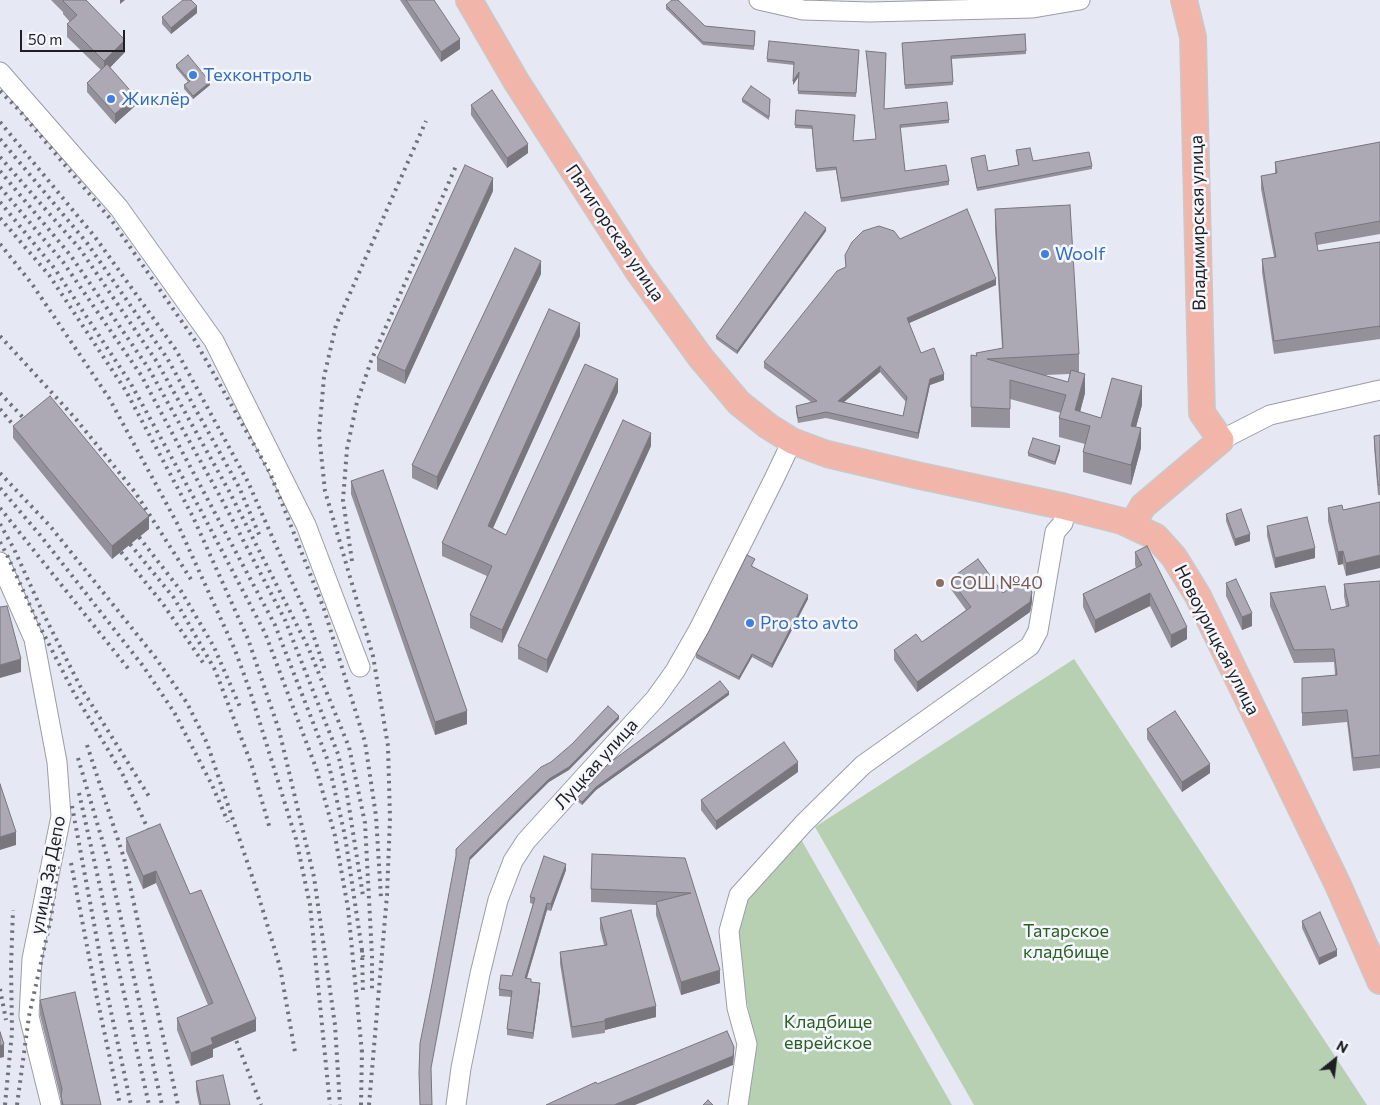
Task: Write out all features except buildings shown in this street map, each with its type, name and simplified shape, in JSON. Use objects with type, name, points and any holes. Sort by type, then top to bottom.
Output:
[{"type":"main road","name":"Пятигорская улица","points":[[469,0],[516,81],[638,271],[701,358],[739,403],[768,426],[792,441]]},
{"type":"main road","name":"Владимирская улица","points":[[1184,0],[1193,37],[1202,413],[1221,440]]},
{"type":"main road","points":[[1132,525],[1143,506],[1221,440]]},
{"type":"main road","name":"Новоурицкая улица","points":[[792,441],[836,456],[1122,521],[1156,538],[1174,557],[1198,596],[1338,885],[1380,981]]},
{"type":"street","points":[[759,0],[803,10],[870,12],[1034,8],[1080,0]]},
{"type":"street","points":[[0,72],[119,208],[214,341],[306,525],[360,667]]},
{"type":"street","points":[[1221,440],[1270,415],[1380,390]]},
{"type":"street","name":"Луцкая улица","points":[[456,1105],[461,1068],[480,974],[498,900],[513,861],[526,841],[655,699],[675,671],[699,629],[792,441]]},
{"type":"street","points":[[738,1105],[747,1044],[737,1008],[729,931],[739,895],[804,823],[862,765],[1030,646],[1038,630],[1055,532],[1063,523],[1066,507]]},
{"type":"street","name":"улица За Депо","points":[[0,562],[34,639],[57,762],[61,816],[32,959],[29,1016],[51,1105]]},
{"type":"green space","name":"Татарское кладбище","points":[[1074,659],[1367,1105],[974,1105],[815,827]]},
{"type":"green space","name":"Кладбище еврейское","points":[[798,834],[952,1105],[747,1105],[755,1043],[738,955],[739,912]]},
{"type":"railway","points":[[0,91],[18,109],[112,221],[194,339],[270,473],[324,609],[365,742],[376,816],[381,898]]},
{"type":"railway","points":[[369,1105],[387,895],[390,818],[388,746],[373,656],[325,491],[319,434],[324,377],[336,325],[426,121]]},
{"type":"railway","points":[[0,122],[95,237],[176,350],[248,482],[307,616],[326,673]]},
{"type":"railway","points":[[0,139],[87,243],[167,358],[239,487],[261,539]]},
{"type":"railway","points":[[0,157],[80,249],[157,362],[229,491],[308,647],[349,747],[365,823],[372,990]]},
{"type":"railway","points":[[352,561],[343,500],[347,449],[357,402],[371,361],[456,166]]},
{"type":"railway","points":[[0,171],[71,256],[149,369],[221,498],[285,620],[338,754],[346,788],[363,896]]},
{"type":"railway","points":[[0,187],[63,262],[141,375],[275,625],[328,761],[345,836],[363,957]]},
{"type":"railway","points":[[0,202],[55,269],[131,384],[200,509],[265,633],[316,768],[335,836],[348,908],[362,1053]]},
{"type":"railway","points":[[0,218],[49,275],[126,391],[193,517],[248,639],[279,730],[314,877],[335,1025],[340,1105]]},
{"type":"railway","points":[[0,244],[32,284],[109,398],[178,525],[235,650],[250,691],[296,839],[310,905],[330,1105]]},
{"type":"railway","points":[[0,336],[75,418],[135,492],[192,581]]},
{"type":"railway","points":[[0,393],[30,425]]},
{"type":"railway","points":[[0,409],[20,433]]},
{"type":"railway","points":[[0,473],[50,526],[155,657],[187,703],[207,743],[257,891],[280,967],[295,1052]]},
{"type":"railway","points":[[0,488],[40,535],[143,666],[174,712],[212,785],[228,822]]},
{"type":"railway","points":[[0,508],[131,672]]},
{"type":"railway","points":[[0,524],[80,686],[150,798]]},
{"type":"railway","points":[[139,537],[181,591],[214,647],[240,707]]},
{"type":"railway","points":[[0,542],[37,621],[74,693],[122,773],[154,842]]},
{"type":"railway","points":[[130,544],[174,598],[215,670],[251,763],[270,829]]},
{"type":"railway","points":[[121,552],[163,604],[204,664]]},
{"type":"railway","points":[[87,745],[124,858],[178,1105]]},
{"type":"railway","points":[[78,758],[108,860],[162,1105]]},
{"type":"railway","points":[[79,793],[149,1105]]},
{"type":"railway","points":[[72,806],[107,993],[131,1105]]},
{"type":"railway","points":[[17,1105],[29,1016],[51,918],[64,819]]},
{"type":"railway","points":[[71,863],[120,1105]]},
{"type":"railway","points":[[5,1105],[12,1032],[11,966],[13,910]]},
{"type":"railway","points":[[362,950],[363,995]]},
{"type":"railway","points":[[0,989],[6,1020]]},
{"type":"railway","points":[[231,1027],[261,1105]]},
{"type":"railway","points":[[361,1105],[362,1048]]},
{"type":"place","name":"Техконтроль","points":[[193,75]]},
{"type":"place","name":"Жиклёр","points":[[111,99]]},
{"type":"place","name":"Woolf","points":[[1045,254]]},
{"type":"place","name":"СОШ №40","points":[[940,583]]},
{"type":"place","name":"Pro sto avto","points":[[750,623]]}]
